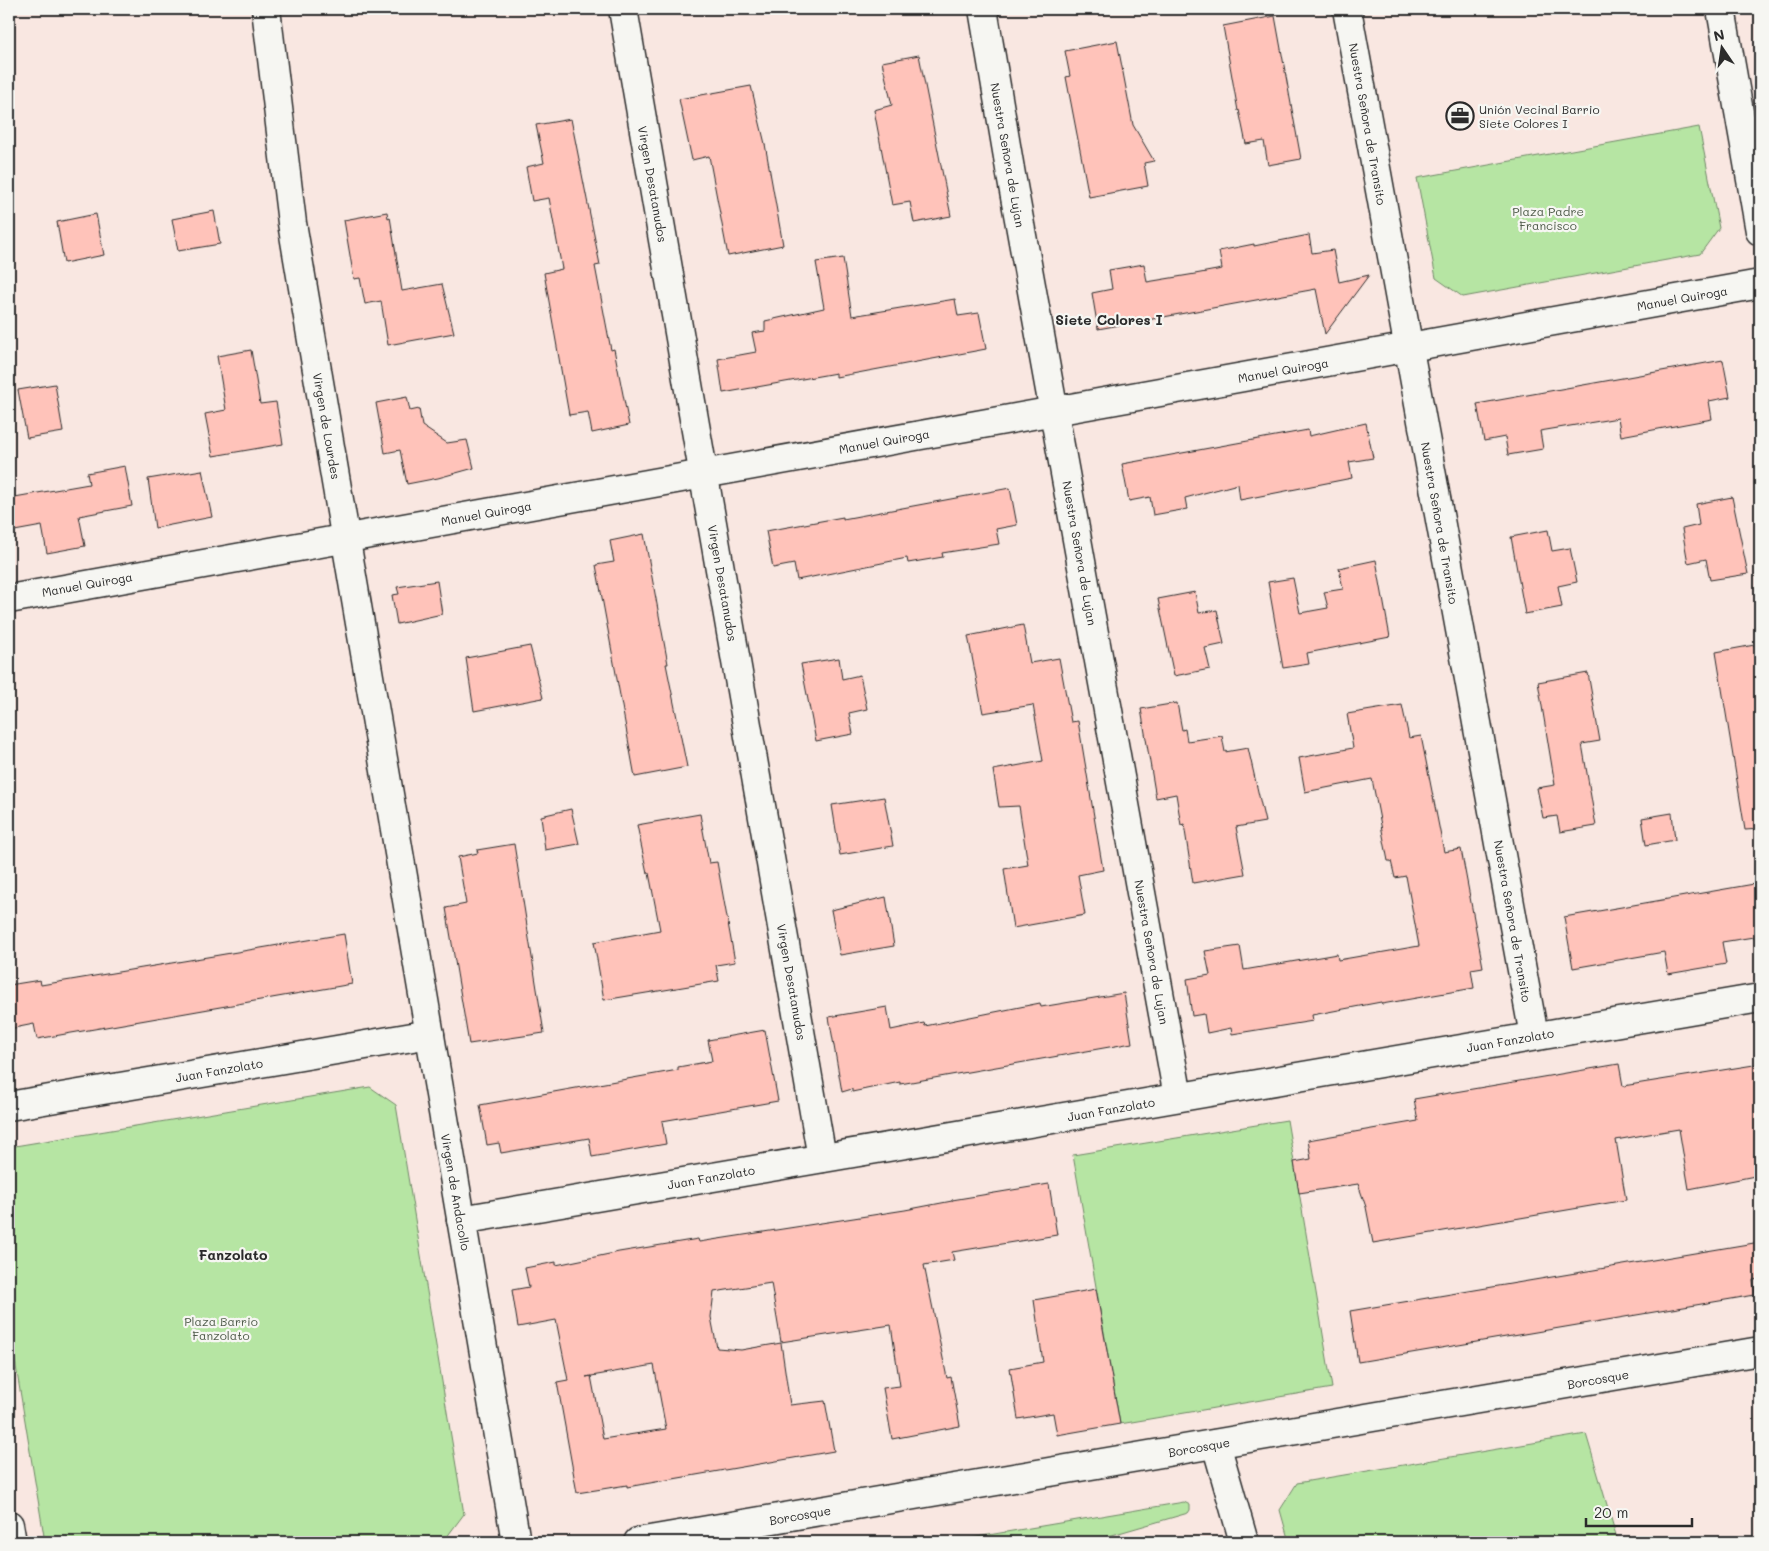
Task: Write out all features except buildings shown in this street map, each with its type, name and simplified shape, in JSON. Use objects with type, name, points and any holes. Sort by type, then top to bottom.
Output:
[{"type":"street","name":"Virgen de Lourdes","points":[[266,9],[292,223],[397,841]]},
{"type":"street","name":"Virgen Desatanudos","points":[[623,9],[822,1158]]},
{"type":"street","name":"Nuestra Señora de Lujan","points":[[983,9],[1178,1097]]},
{"type":"street","name":"Nuestra Señora de Transito","points":[[1347,9],[1534,1036]]},
{"type":"street","points":[[1721,9],[1760,231]]},
{"type":"street","name":"Manuel Quiroga","points":[[9,598],[1760,284]]},
{"type":"street","name":"Virgen de Andacollo","points":[[397,841],[516,1542]]},
{"type":"street","name":"Juan Fanzolato","points":[[461,1220],[1760,998]]},
{"type":"street","name":"Juan Fanzolato","points":[[9,1106],[430,1034]]},
{"type":"street","name":"Borcosque","points":[[638,1542],[1760,1351]]},
{"type":"street","points":[[1216,1444],[1240,1541]]},
{"type":"street","points":[[9,1525],[12,1542]]},
{"type":"green space","name":"Plaza Padre Francisco","points":[[1699,127],[1719,228],[1700,254],[1463,297],[1436,278],[1417,178]]},
{"type":"green space","name":"Plaza Barrio Fanzolato","points":[[370,1087],[396,1105],[464,1514],[446,1538],[421,1542],[45,1542],[9,1324],[9,1147]]},
{"type":"green space","points":[[1287,1120],[1332,1388],[1120,1424],[1073,1155]]},
{"type":"green space","points":[[1586,1434],[1618,1542],[1289,1542],[1280,1510],[1297,1483]]},
{"type":"green space","points":[[1184,1502],[1190,1505],[1188,1513],[1088,1542],[947,1542]]},
{"type":"place","name":"Unión Vecinal Barrio Siete Colores I","points":[[1460,116]]},
{"type":"district","name":"Siete Colores I","points":[[1109,319]]},
{"type":"district","name":"Fanzolato","points":[[233,1254]]}]
